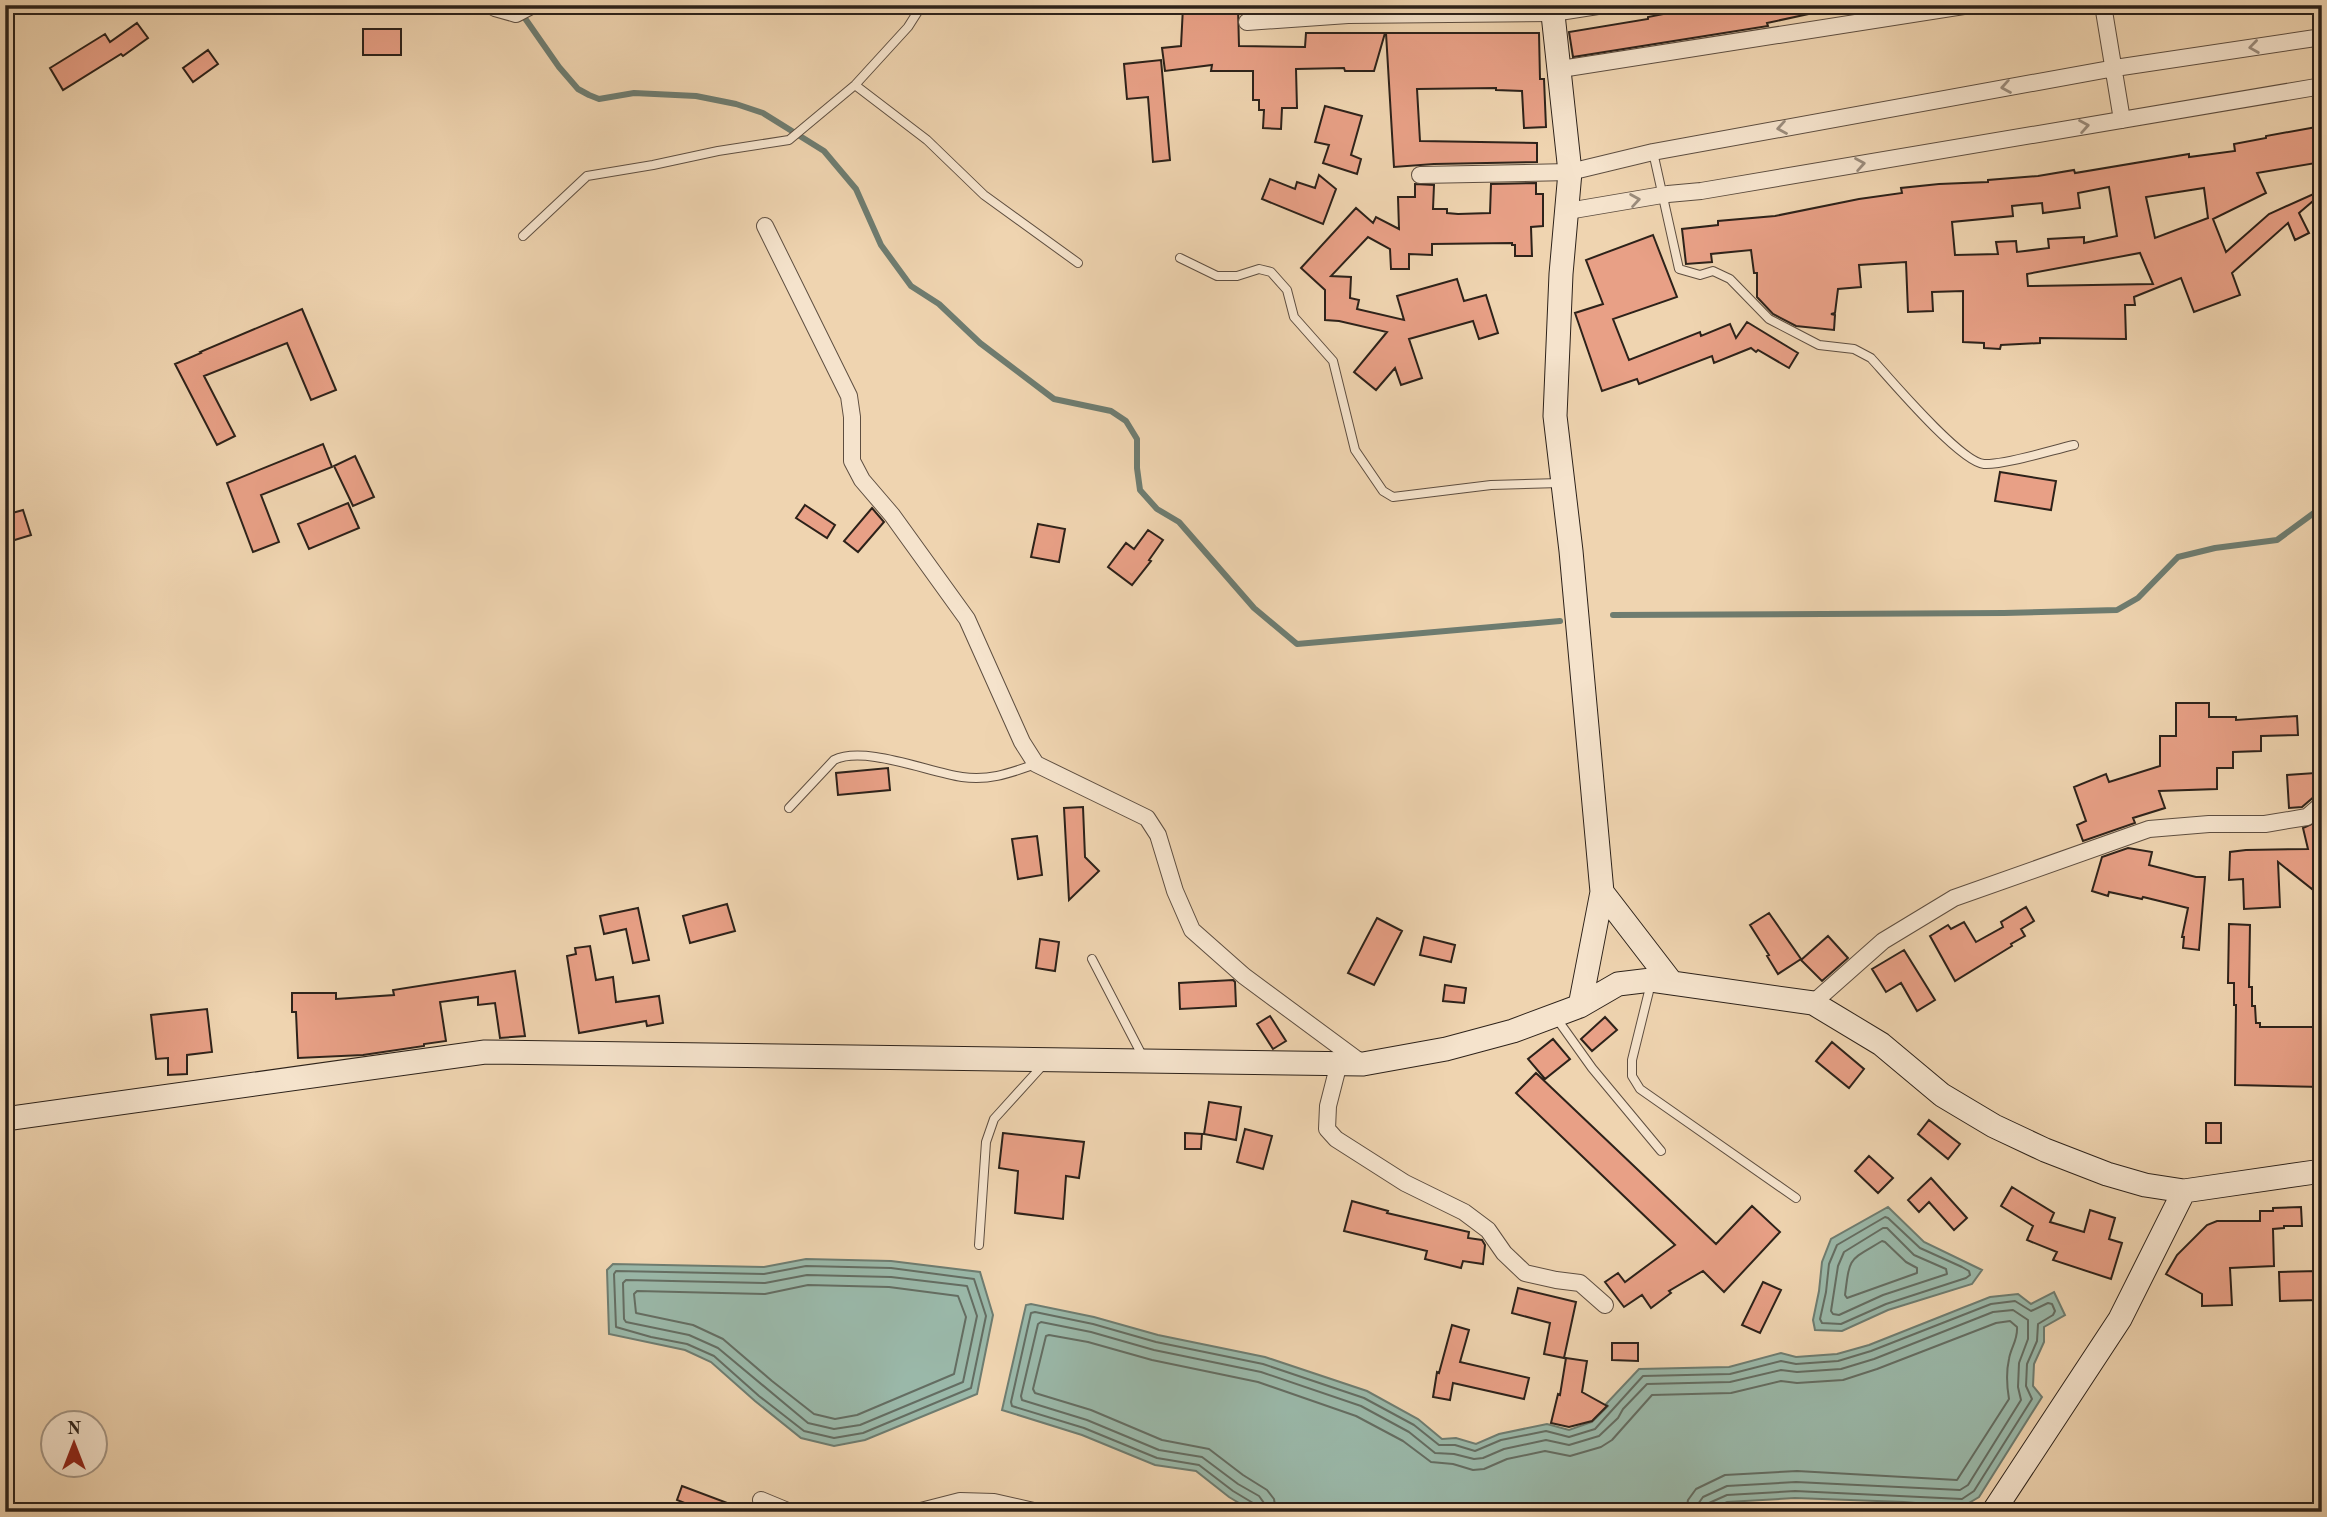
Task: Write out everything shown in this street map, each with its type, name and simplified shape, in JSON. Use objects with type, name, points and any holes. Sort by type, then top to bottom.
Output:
[{"type":"main road","points":[[1553,9],[1570,172],[1561,274],[1555,416],[1571,551],[1602,892],[1580,1006]]},
{"type":"main road","points":[[1602,892],[1662,982]]},
{"type":"main road","points":[[5,1119],[485,1052],[1363,1064],[1446,1049],[1513,1031],[1580,1006],[1618,984],[1662,982],[1813,1003],[1881,1044],[1942,1095],[1994,1126],[2045,1150],[2144,1185],[2184,1191],[2322,1171]]},
{"type":"main road","points":[[1993,1512],[2120,1319],[2184,1191]]},
{"type":"street","points":[[493,5],[495,8],[527,10]]},
{"type":"street","points":[[1247,22],[1348,10],[1553,9],[1604,5]]},
{"type":"street","points":[[1560,69],[1970,5]]},
{"type":"street","points":[[2103,5],[2122,120]]},
{"type":"street","points":[[1420,175],[1570,172],[1653,152],[2115,68],[2322,37]]},
{"type":"street","points":[[1568,211],[2322,86]]},
{"type":"street","points":[[765,226],[849,396],[852,461],[862,480],[892,515],[967,620],[1022,742],[1036,764],[1147,818],[1158,835],[1175,891],[1192,930],[1244,976],[1363,1064]]},
{"type":"street","points":[[1813,1003],[1883,942],[1954,898],[2149,829],[2209,824],[2265,824],[2307,817],[2322,804]]},
{"type":"street","points":[[1339,1063],[1328,1106],[1327,1129],[1336,1139],[1405,1184],[1464,1212],[1488,1230],[1504,1253],[1525,1273],[1580,1283],[1605,1305]]},
{"type":"street","points":[[761,1500],[790,1512]]},
{"type":"street","points":[[917,1512],[960,1501],[994,1502],[1038,1512]]},
{"type":"lane","points":[[523,236],[587,176],[789,140],[855,85],[908,27],[922,5]]},
{"type":"lane","points":[[855,85],[927,140],[984,195],[1077,263]]},
{"type":"lane","points":[[1653,152],[1679,269],[1700,275],[1713,271],[1730,279],[1769,319],[1819,345],[1854,349],[1871,358],[1959,451],[1981,464],[2074,445]]},
{"type":"lane","points":[[1180,258],[1217,276],[1237,276],[1259,269],[1271,272],[1287,290],[1294,317],[1333,361],[1355,450],[1383,491],[1393,497],[1491,485],[1563,482]]},
{"type":"lane","points":[[789,808],[834,760],[844,755],[863,755],[962,777],[997,778],[1036,764]]},
{"type":"lane","points":[[1092,959],[1145,1061]]},
{"type":"lane","points":[[1662,982],[1632,1060],[1632,1076],[1640,1089],[1796,1198]]},
{"type":"lane","points":[[1555,1015],[1592,1068],[1661,1151]]},
{"type":"lane","points":[[979,1245],[986,1142],[994,1119],[1048,1059]]},
{"type":"water","points":[[1888,1207],[1924,1242],[1982,1270],[1972,1284],[1888,1310],[1842,1331],[1815,1330],[1813,1320],[1822,1262],[1831,1239]]},
{"type":"water","points":[[806,1259],[891,1261],[980,1272],[993,1315],[977,1394],[865,1440],[834,1446],[801,1438],[711,1362],[685,1350],[609,1334],[607,1270],[613,1264],[764,1267]]},
{"type":"water","points":[[2054,1292],[2065,1315],[2044,1327],[2044,1342],[2034,1364],[2033,1386],[2042,1397],[1979,1497],[1962,1507],[1795,1498],[1727,1502],[1707,1512],[1254,1512],[1229,1497],[1196,1471],[1155,1465],[1082,1435],[1002,1410],[1026,1305],[1031,1304],[1094,1317],[1158,1335],[1265,1357],[1367,1391],[1418,1419],[1442,1439],[1456,1438],[1476,1444],[1499,1434],[1547,1424],[1569,1430],[1592,1422],[1639,1369],[1729,1367],[1781,1353],[1796,1357],[1837,1354],[1869,1345],[1990,1297],[2018,1294],[2031,1304]]},
{"type":"building","points":[[1709,5],[1817,5],[1818,12],[1767,23],[1768,26],[1573,57],[1569,32],[1648,19]]},
{"type":"building","points":[[1183,7],[1238,8],[1239,46],[1305,47],[1306,33],[1385,33],[1374,71],[1345,71],[1344,68],[1296,69],[1297,108],[1282,108],[1281,129],[1263,128],[1264,110],[1259,110],[1259,100],[1253,100],[1253,71],[1211,71],[1212,65],[1165,71],[1162,48],[1181,46]]},
{"type":"building","points":[[137,23],[148,38],[123,56],[121,54],[63,90],[50,68],[105,34],[110,42]]},
{"type":"building","points":[[363,29],[401,29],[401,55],[363,55]]},
{"type":"building","points":[[1386,33],[1539,33],[1540,79],[1544,79],[1546,127],[1524,128],[1522,91],[1496,88],[1417,89],[1420,141],[1537,143],[1537,162],[1394,167]]},
{"type":"building","points":[[208,50],[218,64],[193,82],[183,68]]},
{"type":"building","points":[[1161,60],[1170,160],[1153,162],[1148,97],[1127,99],[1124,64]]},
{"type":"building","points":[[1325,106],[1362,116],[1351,155],[1361,159],[1357,174],[1323,163],[1329,145],[1315,142]]},
{"type":"building","points":[[2322,126],[2322,162],[2257,173],[2266,193],[2213,219],[2226,252],[2269,214],[2318,192],[2320,195],[2299,213],[2309,233],[2295,240],[2288,223],[2232,273],[2240,295],[2194,312],[2181,278],[2134,297],[2135,305],[2125,305],[2126,339],[2040,338],[2040,343],[2001,345],[2000,349],[1984,348],[1984,343],[1963,342],[1963,291],[1932,292],[1933,311],[1908,312],[1906,262],[1859,265],[1861,287],[1838,289],[1835,313],[1831,314],[1835,315],[1834,330],[1796,326],[1773,314],[1757,297],[1757,273],[1754,273],[1751,250],[1711,254],[1712,262],[1686,264],[1682,229],[1718,225],[1718,221],[1775,216],[1902,193],[1901,188],[1988,182],[2074,170],[2075,173],[2189,154],[2189,157],[2235,151],[2234,144]],"holes":[[[2109,187],[2117,236],[2084,243],[2084,237],[2048,239],[2049,248],[2017,252],[2016,241],[1996,242],[1998,254],[1955,255],[1952,222],[2013,216],[2012,206],[2042,203],[2043,213],[2080,208],[2078,193]],[[2204,188],[2208,218],[2155,238],[2146,197]],[[2140,253],[2153,284],[2028,286],[2027,274]]]},
{"type":"building","points":[[1319,175],[1336,189],[1323,224],[1262,199],[1270,179],[1295,189],[1297,182],[1315,188]]},
{"type":"building","points":[[1536,183],[1536,194],[1543,194],[1543,226],[1531,227],[1532,256],[1515,256],[1515,245],[1512,243],[1432,244],[1432,255],[1409,254],[1409,269],[1391,269],[1390,249],[1368,237],[1331,276],[1351,277],[1350,298],[1359,300],[1357,309],[1404,320],[1397,296],[1457,279],[1464,301],[1486,295],[1498,333],[1479,339],[1473,321],[1409,339],[1422,378],[1401,385],[1395,368],[1376,390],[1354,372],[1387,332],[1325,320],[1325,290],[1301,268],[1356,208],[1373,223],[1376,217],[1399,229],[1398,197],[1415,197],[1415,184],[1434,185],[1433,209],[1447,209],[1447,213],[1458,214],[1490,213],[1491,184]]},
{"type":"building","points":[[1653,235],[1677,297],[1613,319],[1629,360],[1700,332],[1701,336],[1730,324],[1736,338],[1747,322],[1798,353],[1789,368],[1751,348],[1714,363],[1712,356],[1639,384],[1637,379],[1602,391],[1575,313],[1603,304],[1586,260]]},
{"type":"building","points":[[302,309],[336,390],[311,400],[287,343],[204,376],[235,436],[217,445],[175,364]]},
{"type":"building","points":[[323,444],[332,467],[261,495],[279,542],[253,552],[227,483]]},
{"type":"building","points":[[355,456],[374,497],[353,506],[334,466]]},
{"type":"building","points":[[2000,472],[2056,481],[2051,510],[1995,501]]},
{"type":"building","points":[[348,503],[359,528],[309,549],[298,524]]},
{"type":"building","points":[[805,505],[835,525],[827,538],[796,518]]},
{"type":"building","points":[[872,508],[884,522],[858,552],[844,541]]},
{"type":"building","points":[[23,510],[31,535],[5,543],[5,515]]},
{"type":"building","points":[[1038,524],[1065,529],[1059,562],[1031,557]]},
{"type":"building","points":[[1148,530],[1163,540],[1132,585],[1108,567],[1126,543],[1134,549]]},
{"type":"building","points":[[2176,703],[2209,703],[2209,717],[2236,717],[2236,720],[2297,716],[2298,735],[2261,736],[2261,751],[2233,752],[2233,768],[2217,768],[2217,789],[2159,791],[2165,808],[2133,818],[2135,823],[2083,841],[2077,825],[2086,821],[2074,787],[2106,774],[2109,782],[2160,766],[2160,736],[2176,736]]},
{"type":"building","points":[[888,768],[890,790],[838,795],[836,773]]},
{"type":"building","points":[[2315,773],[2316,795],[2302,807],[2289,808],[2287,775]]},
{"type":"building","points":[[1083,807],[1085,857],[1099,871],[1069,900],[1064,808]]},
{"type":"building","points":[[2318,821],[2318,830],[2322,830],[2322,880],[2312,889],[2278,862],[2280,907],[2244,909],[2243,879],[2229,880],[2230,852],[2308,849],[2303,828]]},
{"type":"building","points":[[1037,836],[1042,875],[1018,879],[1012,839]]},
{"type":"building","points":[[2128,848],[2152,852],[2149,865],[2205,877],[2199,950],[2183,948],[2182,937],[2188,908],[2143,897],[2142,899],[2109,892],[2108,896],[2092,891],[2102,857]]},
{"type":"building","points":[[727,904],[735,931],[690,943],[683,916]]},
{"type":"building","points":[[2026,907],[2034,921],[2021,929],[2025,936],[1955,981],[1930,936],[1948,925],[1951,929],[1964,922],[1976,942],[2003,927],[2001,922]]},
{"type":"building","points":[[638,908],[649,960],[633,963],[626,929],[604,934],[600,916]]},
{"type":"building","points":[[1769,913],[1801,959],[1778,974],[1750,925]]},
{"type":"building","points":[[1377,918],[1402,931],[1374,985],[1348,973]]},
{"type":"building","points":[[2229,924],[2250,925],[2249,987],[2252,987],[2256,1023],[2260,1023],[2260,1027],[2320,1027],[2322,1087],[2235,1085],[2236,1005],[2234,983],[2228,983]]},
{"type":"building","points":[[1828,936],[1848,958],[1822,981],[1801,960]]},
{"type":"building","points":[[1424,937],[1455,945],[1451,962],[1420,955]]},
{"type":"building","points":[[1040,939],[1059,942],[1055,971],[1036,968]]},
{"type":"building","points":[[590,946],[596,980],[613,977],[616,1002],[659,996],[663,1023],[647,1026],[646,1021],[579,1033],[567,956],[576,954],[575,948]]},
{"type":"building","points":[[1904,950],[1935,1000],[1917,1011],[1901,983],[1886,992],[1872,969]]},
{"type":"building","points":[[515,971],[525,1036],[500,1038],[495,1003],[478,1005],[478,997],[440,1002],[446,1041],[363,1055],[298,1058],[296,1012],[292,1012],[292,993],[336,993],[336,999],[394,995],[393,990]]},
{"type":"building","points":[[1233,980],[1236,1006],[1180,1009],[1179,983]]},
{"type":"building","points":[[1445,985],[1466,988],[1464,1003],[1443,1001]]},
{"type":"building","points":[[207,1009],[212,1052],[187,1055],[187,1074],[168,1075],[168,1058],[156,1059],[151,1015]]},
{"type":"building","points":[[1270,1016],[1286,1041],[1273,1049],[1257,1024]]},
{"type":"building","points":[[1605,1017],[1617,1030],[1592,1051],[1581,1039]]},
{"type":"building","points":[[1553,1039],[1570,1059],[1545,1079],[1528,1059]]},
{"type":"building","points":[[1832,1042],[1864,1069],[1849,1088],[1816,1061]]},
{"type":"building","points":[[1536,1073],[1716,1244],[1752,1206],[1780,1232],[1724,1292],[1703,1271],[1669,1291],[1671,1293],[1651,1308],[1642,1295],[1624,1307],[1605,1282],[1618,1273],[1625,1282],[1675,1245],[1516,1093]]},
{"type":"building","points":[[1209,1102],[1241,1107],[1236,1140],[1204,1134]]},
{"type":"building","points":[[1929,1120],[1960,1144],[1948,1159],[1918,1134]]},
{"type":"building","points":[[2206,1123],[2221,1123],[2221,1143],[2206,1143]]},
{"type":"building","points":[[1245,1129],[1272,1136],[1263,1169],[1237,1162]]},
{"type":"building","points":[[1003,1133],[1084,1142],[1079,1178],[1066,1176],[1063,1219],[1015,1213],[1018,1171],[999,1168]]},
{"type":"building","points":[[1185,1133],[1202,1134],[1201,1149],[1185,1149]]},
{"type":"building","points":[[1869,1156],[1893,1178],[1878,1193],[1855,1171]]},
{"type":"building","points":[[1931,1178],[1967,1218],[1954,1230],[1929,1202],[1919,1212],[1908,1200]]},
{"type":"building","points":[[2012,1187],[2054,1213],[2050,1222],[2084,1232],[2090,1210],[2115,1218],[2109,1239],[2122,1243],[2111,1279],[2053,1260],[2057,1252],[2027,1240],[2033,1226],[2001,1206]]},
{"type":"building","points":[[1352,1201],[1388,1211],[1387,1213],[1469,1232],[1468,1238],[1482,1240],[1485,1245],[1483,1264],[1463,1261],[1461,1268],[1425,1259],[1427,1251],[1344,1231]]},
{"type":"building","points":[[2301,1207],[2302,1226],[2273,1229],[2274,1266],[2230,1268],[2232,1305],[2202,1306],[2202,1294],[2166,1274],[2177,1255],[2207,1225],[2217,1221],[2260,1221],[2260,1211]]},
{"type":"building","points":[[2318,1271],[2319,1300],[2280,1301],[2279,1272]]},
{"type":"building","points":[[1763,1282],[1781,1290],[1760,1333],[1742,1325]]},
{"type":"building","points":[[1518,1288],[1576,1302],[1564,1358],[1544,1354],[1550,1323],[1512,1313]]},
{"type":"building","points":[[1452,1325],[1469,1330],[1460,1362],[1529,1378],[1524,1399],[1453,1383],[1450,1400],[1433,1397],[1437,1372],[1439,1373]]},
{"type":"building","points":[[1612,1343],[1638,1343],[1638,1361],[1612,1360]]},
{"type":"building","points":[[1566,1358],[1587,1361],[1582,1392],[1607,1406],[1592,1421],[1569,1427],[1551,1423],[1558,1394],[1560,1395]]},
{"type":"building","points":[[682,1486],[746,1510],[707,1512],[677,1500]]},
{"type":"waterway","points":[[522,14],[559,67],[578,89],[589,95],[599,99],[634,93],[696,96],[736,104],[763,113],[824,151],[856,189],[881,245],[911,286],[939,304],[980,343],[1054,399],[1111,411],[1126,421],[1137,439],[1140,490],[1157,509],[1179,522],[1254,608],[1297,644],[1560,621]]},
{"type":"waterway","points":[[1613,615],[2117,610],[2138,598],[2178,557],[2215,548],[2277,540],[2322,507]]}]
